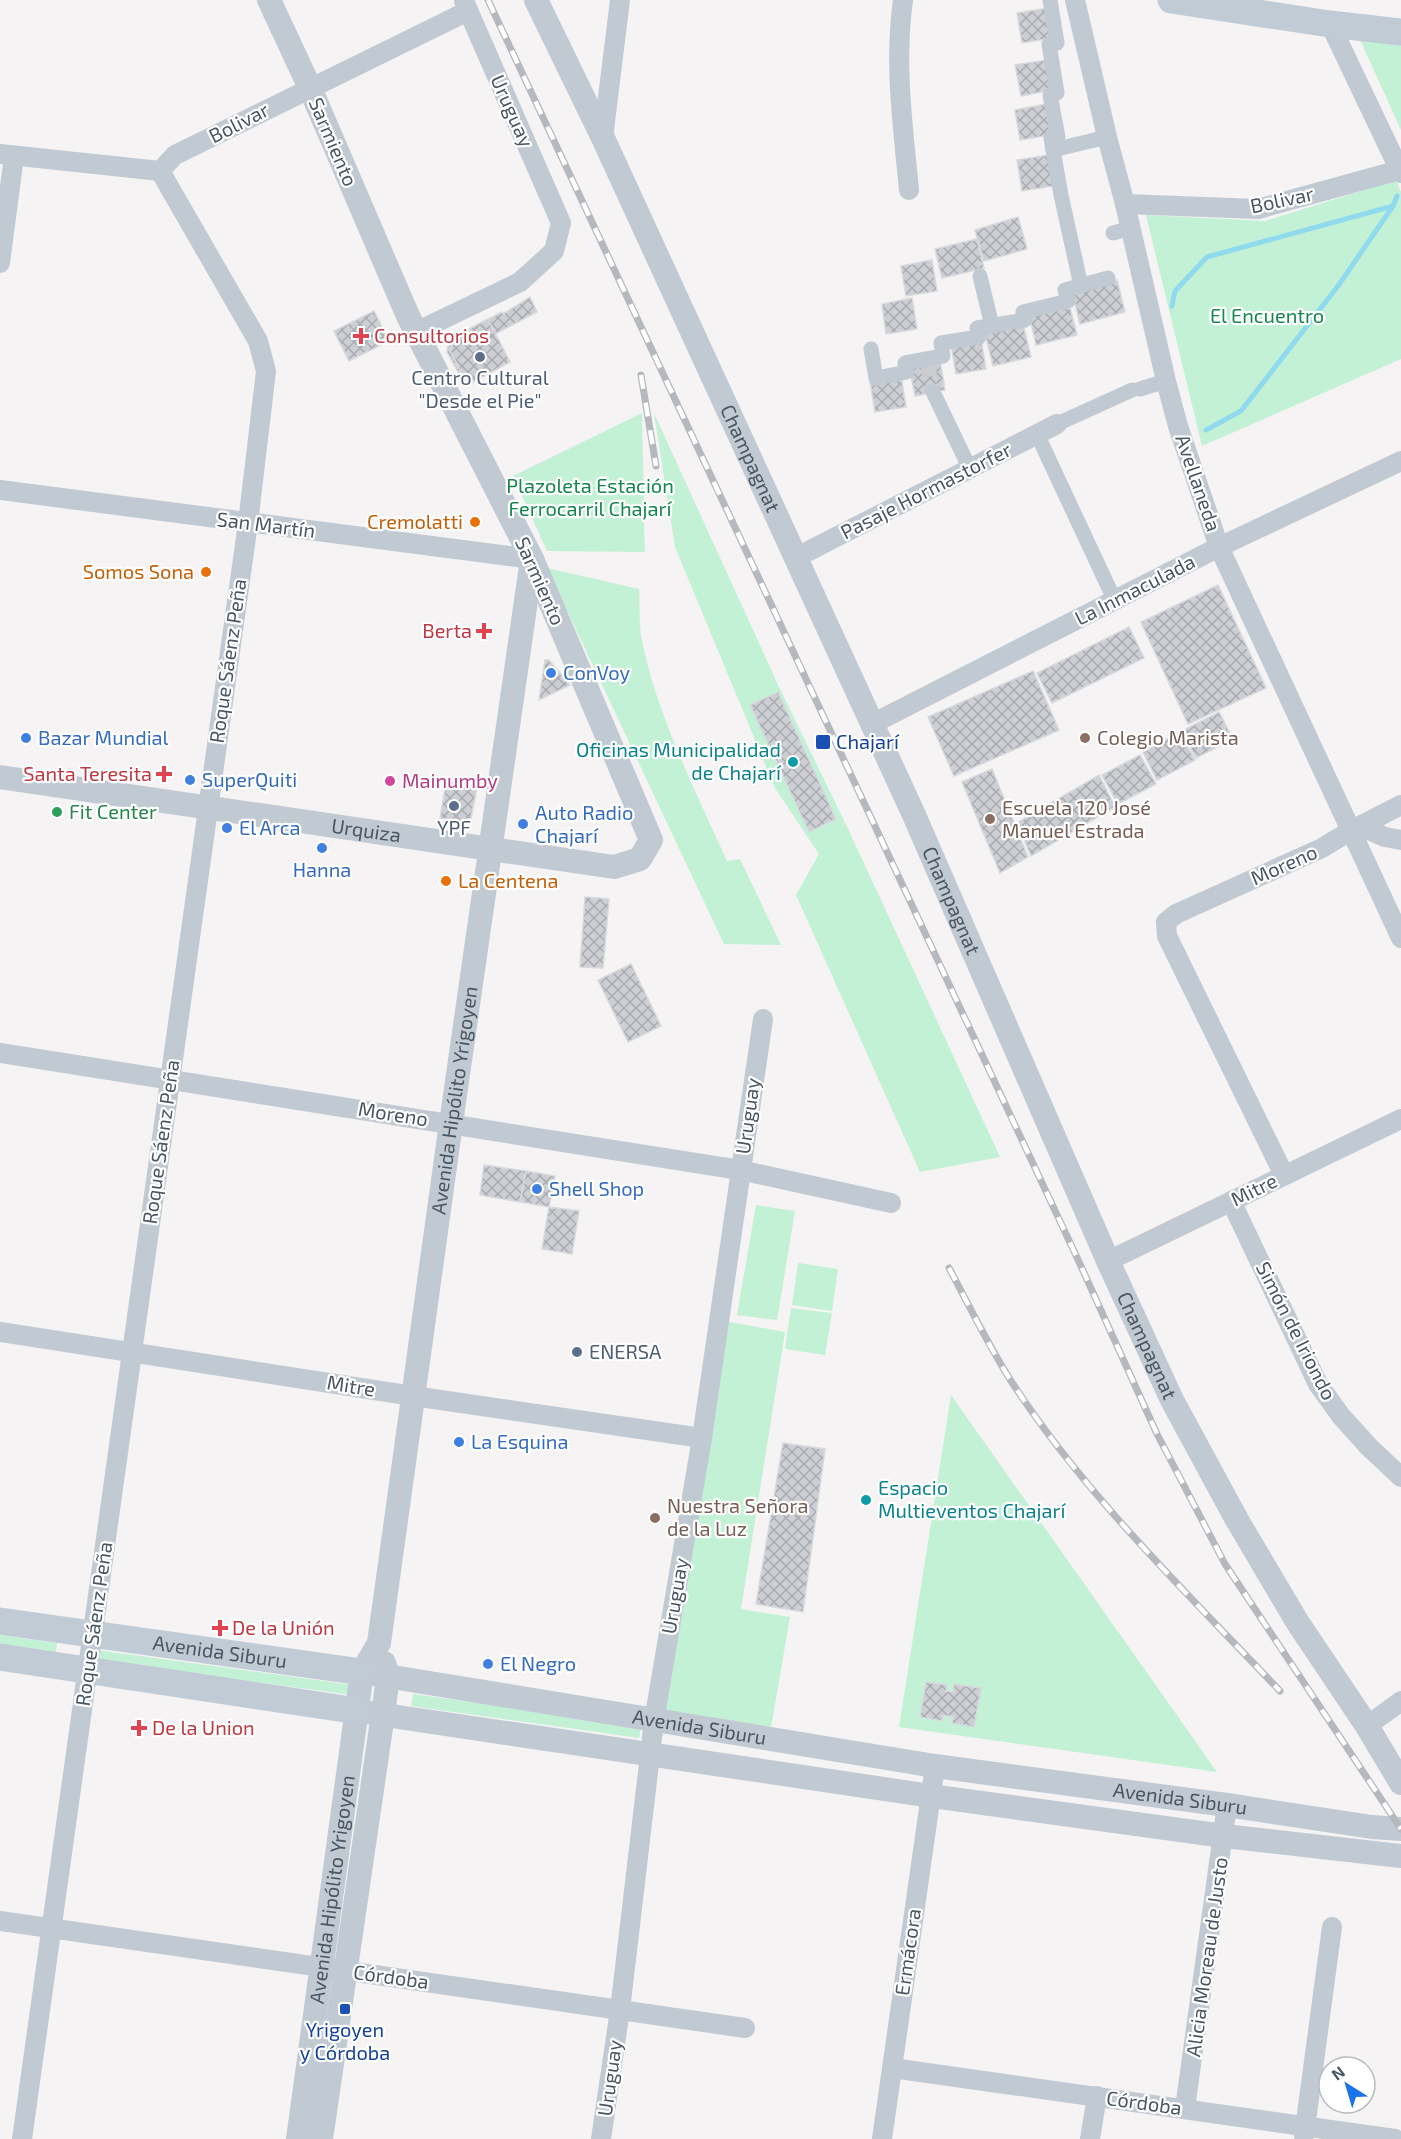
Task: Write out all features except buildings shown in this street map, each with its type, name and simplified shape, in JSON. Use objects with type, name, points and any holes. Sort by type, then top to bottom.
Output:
[{"type":"main road","points":[[1171,0],[1330,24],[1401,32]]},
{"type":"main road","name":"Avenida Siburu","points":[[0,1621],[375,1674]]},
{"type":"main road","name":"Avenida Siburu","points":[[0,1658],[370,1712]]},
{"type":"street","name":"Sarmiento","points":[[269,0],[310,88],[416,332],[532,559],[651,840]]},
{"type":"street","name":"Champagnat","points":[[536,0],[603,138],[914,815],[1108,1261],[1172,1400],[1237,1520],[1298,1623],[1367,1726],[1401,1783]]},
{"type":"street","points":[[603,138],[620,0]]},
{"type":"street","points":[[903,0],[900,17],[899,87],[909,190]]},
{"type":"street","points":[[1050,0],[1057,43],[1049,44],[1057,93],[1050,95],[1058,137],[1051,138],[1081,286]]},
{"type":"street","name":"Avellaneda","points":[[1075,0],[1125,204],[1122,230],[1178,426],[1219,547],[1355,829],[1401,938]]},
{"type":"street","name":"Bolivar","points":[[160,171],[175,155],[310,88],[465,6]]},
{"type":"street","name":"Uruguay","points":[[416,332],[520,282],[554,251],[561,223],[465,6]]},
{"type":"street","points":[[1330,24],[1400,172]]},
{"type":"street","points":[[1053,150],[1107,137]]},
{"type":"street","points":[[0,263],[7,155],[160,171]]},
{"type":"street","name":"Roque Sáenz Peña","points":[[22,2139],[248,523],[266,371],[258,341],[160,171]]},
{"type":"street","name":"Bolivar","points":[[1125,204],[1258,209],[1400,172]]},
{"type":"street","points":[[980,276],[992,326]]},
{"type":"street","points":[[871,348],[876,378],[907,372],[905,363],[943,356],[941,343],[979,337],[977,328],[1025,320],[1023,312],[1068,301],[1065,290],[1108,278]]},
{"type":"street","points":[[1057,424],[1136,390],[1166,381]]},
{"type":"street","points":[[933,392],[970,469]]},
{"type":"street","name":"Pasaje Hormastorfer","points":[[795,558],[1057,424]]},
{"type":"street","points":[[1038,434],[1114,601]]},
{"type":"street","name":"La Inmaculada","points":[[872,724],[1219,547],[1401,461]]},
{"type":"street","name":"San Martín","points":[[0,490],[532,559]]},
{"type":"street","name":"Avenida Hipólito Yrigoyen","points":[[321,2139],[334,1968],[532,559]]},
{"type":"street","name":"Urquiza","points":[[0,777],[614,867],[640,858],[651,840]]},
{"type":"street","name":"Moreno","points":[[1284,1175],[1167,936],[1166,922],[1176,914],[1322,848],[1401,805]]},
{"type":"street","points":[[1355,829],[1401,840]]},
{"type":"street","name":"Uruguay","points":[[602,2139],[620,2010],[654,1721],[702,1438],[763,1019]]},
{"type":"street","name":"Moreno","points":[[0,1053],[740,1170],[891,1203]]},
{"type":"street","name":"Mitre","points":[[1108,1261],[1401,1119]]},
{"type":"street","name":"Simón de Iriondo","points":[[1231,1201],[1318,1384],[1341,1416],[1401,1477]]},
{"type":"street","name":"Mitre","points":[[0,1332],[702,1438]]},
{"type":"street","name":"Avenida Siburu","points":[[375,1674],[935,1766],[1372,1827],[1401,1829]]},
{"type":"street","points":[[1367,1726],[1401,1701]]},
{"type":"street","name":"Avenida Siburu","points":[[370,1712],[931,1796],[1224,1836],[1401,1856]]},
{"type":"street","name":"Ermácora","points":[[882,2139],[935,1766]]},
{"type":"street","name":"Alicia Moreau de Justo","points":[[1185,2108],[1227,1805]]},
{"type":"street","name":"Córdoba","points":[[0,1921],[745,2028]]},
{"type":"street","points":[[1304,2132],[1332,1927]]},
{"type":"street","name":"Avenida Hipólito Yrigoyen","points":[[298,2139],[334,1968]]},
{"type":"street","name":"Córdoba","points":[[892,2068],[1185,2108],[1304,2132],[1395,2139]]},
{"type":"street","points":[[1090,2139],[1097,2096]]},
{"type":"green space","points":[[1357,33],[1401,38],[1401,130]]},
{"type":"green space","name":"El Encuentro","points":[[1396,180],[1401,192],[1401,359],[1202,446],[1146,215],[1265,221]]},
{"type":"green space","name":"Plazoleta Estación Ferrocarril Chajarí","points":[[642,413],[644,515],[647,520],[644,521],[645,552],[547,551],[513,476]]},
{"type":"green space","points":[[654,413],[779,687],[850,833],[1000,1157],[920,1172],[796,895],[819,854],[775,788],[675,547]]},
{"type":"green space","points":[[547,568],[639,589],[641,635],[647,663],[677,750],[727,861],[740,859],[781,945],[724,944]]},
{"type":"green space","points":[[756,1205],[795,1211],[777,1320],[737,1315]]},
{"type":"green space","points":[[798,1263],[838,1269],[832,1311],[792,1305]]},
{"type":"green space","points":[[791,1308],[832,1313],[825,1355],[785,1349]]},
{"type":"green space","points":[[725,1321],[785,1332],[741,1609],[790,1617],[771,1728],[663,1712]]},
{"type":"green space","points":[[951,1395],[1217,1772],[899,1727]]},
{"type":"green space","points":[[0,1635],[57,1643],[56,1652],[0,1644]]},
{"type":"green space","points":[[96,1650],[353,1685],[352,1695],[95,1660]]},
{"type":"green space","points":[[413,1694],[641,1726],[639,1738],[411,1706]]},
{"type":"waterway","points":[[1206,430],[1241,411],[1338,286],[1393,206],[1397,196]]},
{"type":"waterway","points":[[1172,306],[1175,291],[1207,257],[1393,206]]},
{"type":"tunnel","points":[[927,362],[933,392]]},
{"type":"railway","points":[[488,0],[1080,1264],[1157,1434],[1225,1564],[1401,1829]]},
{"type":"railway","points":[[641,375],[656,466]]},
{"type":"railway","points":[[949,1268],[1004,1370],[1042,1426],[1073,1466],[1140,1544],[1280,1691]]},
{"type":"place","name":"Consultorios","points":[[361,336]]},
{"type":"place","name":"Centro Cultural \"Desde el Pie\"","points":[[480,357]]},
{"type":"place","name":"Cremolatti","points":[[475,522]]},
{"type":"place","name":"Somos Sona","points":[[206,572]]},
{"type":"place","name":"Berta","points":[[484,631]]},
{"type":"place","name":"ConVoy","points":[[551,673]]},
{"type":"place","name":"Bazar Mundial","points":[[26,738]]},
{"type":"place","name":"Colegio Marista","points":[[1085,738]]},
{"type":"place","name":"Chajarí","points":[[823,742]]},
{"type":"place","name":"Oficinas Municipalidad de Chajarí","points":[[793,762]]},
{"type":"place","name":"Santa Teresita","points":[[164,774]]},
{"type":"place","name":"SuperQuiti","points":[[190,780]]},
{"type":"place","name":"Mainumby","points":[[390,781]]},
{"type":"place","name":"YPF","points":[[454,806]]},
{"type":"place","name":"Fit Center","points":[[57,812]]},
{"type":"place","name":"Escuela 120 José Manuel Estrada","points":[[990,819]]},
{"type":"place","name":"Auto Radio Chajarí","points":[[523,824]]},
{"type":"place","name":"El Arca","points":[[227,828]]},
{"type":"place","name":"Hanna","points":[[322,848]]},
{"type":"place","name":"La Centena","points":[[446,881]]},
{"type":"place","name":"Shell Shop","points":[[537,1189]]},
{"type":"place","name":"ENERSA","points":[[577,1352]]},
{"type":"place","name":"La Esquina","points":[[459,1442]]},
{"type":"place","name":"Espacio Multieventos Chajarí","points":[[866,1500]]},
{"type":"place","name":"Nuestra Señora de la Luz","points":[[655,1518]]},
{"type":"place","name":"De la Unión","points":[[220,1628]]},
{"type":"place","name":"El Negro","points":[[488,1664]]},
{"type":"place","name":"De la Union","points":[[139,1728]]},
{"type":"place","name":"Yrigoyen y Córdoba","points":[[345,2009]]}]
